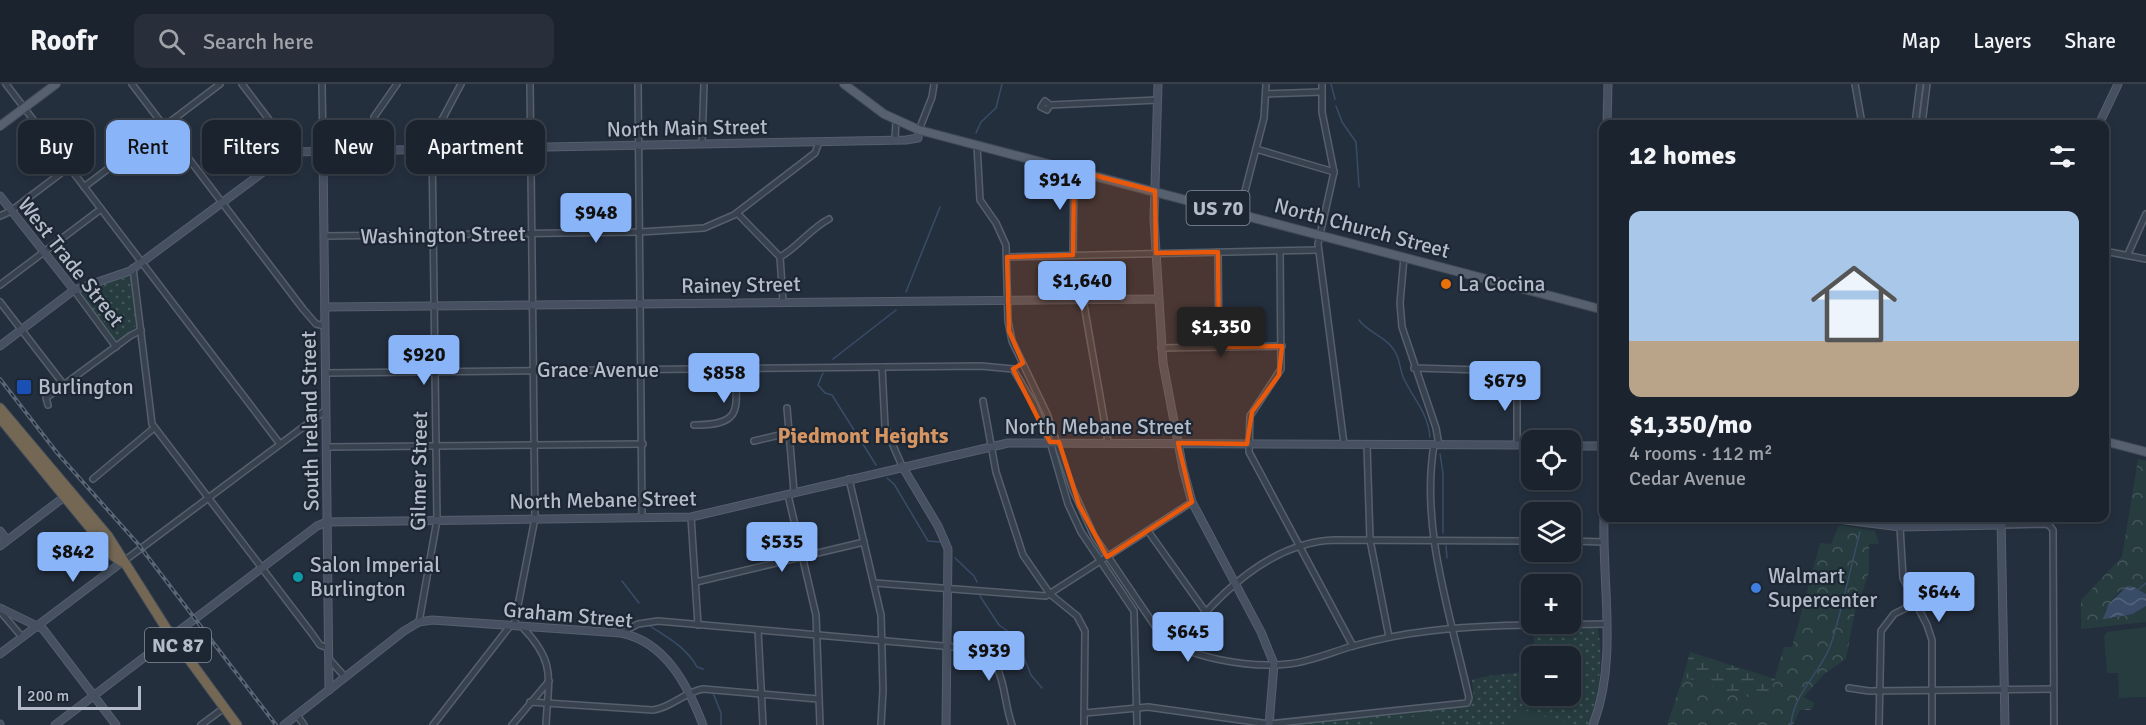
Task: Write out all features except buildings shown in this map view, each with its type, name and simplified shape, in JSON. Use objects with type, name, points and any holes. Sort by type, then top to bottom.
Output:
[{"type":"highway","name":"NC 87","points":[[0,408],[69,493],[113,556],[123,562],[237,725]]},
{"type":"highway","name":"NC 87","points":[[0,418],[69,493]]},
{"type":"main road","points":[[0,126],[56,84]]},
{"type":"main road","name":"North Church Street","points":[[844,84],[861,99],[896,121],[919,130],[1599,309]]},
{"type":"main road","points":[[2109,442],[2146,453]]},
{"type":"street","points":[[6,84],[33,120]]},
{"type":"street","points":[[132,84],[159,120]]},
{"type":"street","points":[[172,120],[220,84]]},
{"type":"street","points":[[242,84],[269,120]]},
{"type":"street","points":[[322,84],[322,120]]},
{"type":"street","points":[[374,120],[397,84]]},
{"type":"street","name":"Gilmer Street","points":[[441,120],[461,84]]},
{"type":"street","points":[[530,84],[530,120]]},
{"type":"street","points":[[638,84],[644,444],[642,518]]},
{"type":"street","points":[[702,143],[704,84]]},
{"type":"street","points":[[919,130],[932,97],[934,84]]},
{"type":"street","points":[[1158,84],[1155,191],[1157,299],[1161,348],[1178,443],[1192,502],[1261,632],[1274,664],[1269,724]]},
{"type":"street","points":[[1239,214],[1257,149],[1266,84]]},
{"type":"street","points":[[1322,84],[1324,128],[1334,172],[1319,235],[1318,250],[1344,444]]},
{"type":"street","points":[[1607,120],[1608,84]]},
{"type":"street","points":[[1855,84],[1861,120]]},
{"type":"street","points":[[1916,120],[1920,84]]},
{"type":"street","points":[[1922,120],[1927,84]]},
{"type":"street","points":[[2101,120],[2118,84]]},
{"type":"street","points":[[1266,94],[1322,92]]},
{"type":"street","points":[[1050,105],[1158,99]]},
{"type":"street","points":[[895,138],[896,121]]},
{"type":"street","name":"North Main Street","points":[[545,147],[918,138],[919,130]]},
{"type":"street","name":"Washington Street","points":[[324,236],[640,232],[704,228],[737,213],[815,153],[819,142]]},
{"type":"street","points":[[977,145],[980,200],[1002,233],[1007,256],[1010,335],[1059,442],[1079,505],[1107,557],[1147,616],[1163,636],[1177,647],[1225,660],[1291,664],[1389,637],[1453,628],[1606,624]]},
{"type":"street","points":[[1257,149],[1334,172]]},
{"type":"street","points":[[190,160],[312,321],[324,326]]},
{"type":"street","points":[[84,187],[106,170]]},
{"type":"street","points":[[1072,255],[1074,170]]},
{"type":"street","points":[[0,216],[11,211],[60,174]]},
{"type":"street","points":[[74,174],[280,444]]},
{"type":"street","points":[[0,346],[74,290],[141,263],[259,174]]},
{"type":"street","name":"South Ireland Street","points":[[323,174],[329,690]]},
{"type":"street","name":"Gilmer Street","points":[[419,622],[437,520],[433,174]]},
{"type":"street","points":[[433,725],[512,626],[535,518],[530,174]]},
{"type":"street","name":"West Trade Street","points":[[0,196],[116,347]]},
{"type":"street","points":[[0,285],[101,208]]},
{"type":"street","points":[[737,213],[780,257],[783,301]]},
{"type":"street","points":[[2128,254],[2146,213]]},
{"type":"street","points":[[780,257],[830,219]]},
{"type":"street","points":[[1007,256],[1318,250]]},
{"type":"street","points":[[1218,252],[1219,347]]},
{"type":"street","points":[[1280,252],[1279,375],[1252,412],[1247,444],[1249,452],[1353,646]]},
{"type":"street","points":[[2109,252],[2146,259]]},
{"type":"street","points":[[1084,713],[1137,708],[1170,709],[1229,720],[1269,724],[1464,705],[1468,701],[1435,541],[1432,481],[1437,445],[1436,428],[1414,368],[1400,315],[1404,257]]},
{"type":"street","points":[[133,268],[154,428],[320,645],[328,648]]},
{"type":"street","points":[[1083,299],[1108,442]]},
{"type":"street","name":"Rainey Street","points":[[325,307],[1157,299]]},
{"type":"street","points":[[0,302],[64,385]]},
{"type":"street","points":[[48,405],[46,398],[141,330]]},
{"type":"street","points":[[1161,348],[1281,346]]},
{"type":"street","points":[[1023,362],[1013,369],[1034,404],[1050,442],[1068,504],[1099,562],[1132,606],[1136,618],[1137,725]]},
{"type":"street","name":"Grace Avenue","points":[[326,373],[990,366],[1013,369]]},
{"type":"street","points":[[882,367],[885,427],[902,466],[947,544],[950,588],[946,725]]},
{"type":"street","points":[[694,425],[721,424],[732,415],[736,406],[735,368]]},
{"type":"street","points":[[1414,368],[1513,370],[1517,376],[1517,445]]},
{"type":"street","points":[[983,401],[989,446],[1018,544],[1029,566],[1050,594],[1077,616],[1085,631],[1084,725]]},
{"type":"street","points":[[787,408],[791,493],[815,607],[820,725]]},
{"type":"street","points":[[0,654],[326,410]]},
{"type":"street","points":[[93,479],[154,428]]},
{"type":"street","points":[[754,441],[788,433]]},
{"type":"street","name":"North Mebane Street","points":[[327,522],[691,517],[989,446],[1050,442],[1521,445]]},
{"type":"street","points":[[326,447],[644,444]]},
{"type":"street","points":[[1367,445],[1370,540],[1389,637]]},
{"type":"street","points":[[1581,446],[1599,446]]},
{"type":"street","points":[[849,479],[875,583],[883,642],[881,725]]},
{"type":"street","points":[[0,546],[69,493]]},
{"type":"street","points":[[875,583],[1042,597],[1192,502]]},
{"type":"street","points":[[691,517],[698,625]]},
{"type":"street","points":[[54,725],[317,526],[327,522]]},
{"type":"street","points":[[1593,725],[1602,683],[1606,624],[1604,522]]},
{"type":"street","points":[[1861,522],[1900,527],[1985,522]]},
{"type":"street","points":[[2002,522],[2005,725]]},
{"type":"street","points":[[2016,522],[2044,524],[2053,530],[2054,725]]},
{"type":"street","points":[[1900,527],[1900,567],[1932,640],[1932,725]]},
{"type":"street","points":[[0,531],[7,540]]},
{"type":"street","points":[[1148,531],[1205,611]]},
{"type":"street","points":[[1177,647],[1205,611],[1234,583],[1300,547],[1327,540],[1521,541]]},
{"type":"street","points":[[1581,541],[1604,542]]},
{"type":"street","points":[[696,582],[864,542]]},
{"type":"street","points":[[1879,725],[1880,636],[1883,625],[1893,614],[1916,603]]},
{"type":"street","points":[[0,610],[38,626],[46,632],[116,725]]},
{"type":"street","points":[[0,610],[22,637]]},
{"type":"street","points":[[1136,618],[1147,616]]},
{"type":"street","name":"Graham Street","points":[[419,622],[441,620],[523,628],[621,633],[638,637],[652,645],[668,662],[689,692],[703,725]]},
{"type":"street","points":[[621,633],[629,627],[647,621],[977,649],[992,658],[1002,682],[1012,725]]},
{"type":"street","points":[[284,725],[419,622]]},
{"type":"street","points":[[523,628],[546,657],[549,681],[546,725]]},
{"type":"street","points":[[758,630],[763,725]]},
{"type":"street","points":[[329,659],[345,677]]},
{"type":"street","points":[[512,725],[549,681]]},
{"type":"street","points":[[1850,688],[1880,691],[1932,691],[2053,688]]},
{"type":"street","points":[[530,702],[653,710],[662,708],[689,692],[712,689],[818,699]]},
{"type":"street","points":[[201,725],[224,708]]},
{"type":"street","points":[[297,715],[304,725]]},
{"type":"highlighted area","points":[[1074,170],[1155,191],[1156,253],[1218,252],[1219,347],[1282,346],[1279,375],[1252,412],[1247,444],[1178,443],[1192,502],[1107,557],[1079,505],[1059,442],[1050,442],[1013,369],[1023,363],[1009,331],[1007,257],[1073,255]]},
{"type":"green space","points":[[131,276],[137,325],[118,342],[78,292]]},
{"type":"green space","points":[[2138,459],[2146,461],[2146,594],[2139,589],[2119,591],[2104,612],[2110,618],[2136,613],[2146,606],[2146,622],[2081,629],[2081,600],[2122,557]]},
{"type":"green space","points":[[1839,525],[1875,531],[1879,544],[1869,544],[1869,572],[1854,616],[1846,659],[1824,674],[1804,697],[1814,703],[1812,710],[1800,710],[1793,725],[1667,725],[1683,677],[1767,703],[1784,647],[1792,647],[1820,543],[1831,544]]},
{"type":"green space","points":[[1581,626],[1597,626],[1599,638],[1598,688],[1590,725],[1284,725],[1467,706],[1474,699],[1472,680],[1521,672],[1521,706],[1581,706],[1581,646],[1534,646],[1533,634],[1581,634]]},
{"type":"green space","points":[[2146,627],[2146,697],[2119,698],[2118,673],[2107,673],[2104,636],[2107,632]]},
{"type":"green space","points":[[1690,652],[1775,679],[1767,703],[1683,677]]},
{"type":"green space","points":[[1521,708],[1572,725],[1513,725],[1516,711]]},
{"type":"green space","points":[[1436,713],[1438,725],[1377,725],[1380,718],[1402,719]]},
{"type":"water","points":[[2127,586],[2146,594],[2146,606],[2133,614],[2103,619],[2108,605]]},
{"type":"waterway","points":[[976,133],[981,122],[996,108],[1002,84]]},
{"type":"waterway","points":[[1331,84],[1335,99]]},
{"type":"waterway","points":[[1336,106],[1342,122],[1356,142],[1359,187]]},
{"type":"waterway","points":[[906,292],[940,207]]},
{"type":"waterway","points":[[833,359],[896,310]]},
{"type":"waterway","points":[[1359,320],[1394,350],[1403,377],[1426,420],[1430,437]]},
{"type":"waterway","points":[[823,373],[818,385],[825,393],[832,395],[876,465]]},
{"type":"waterway","points":[[1440,454],[1443,473],[1443,533]]},
{"type":"waterway","points":[[887,478],[894,484],[928,541],[941,542]]},
{"type":"waterway","points":[[1791,725],[1797,703],[1831,644],[1860,532]]},
{"type":"waterway","points":[[1446,546],[1447,558]]},
{"type":"waterway","points":[[955,558],[974,576],[977,582]]},
{"type":"waterway","points":[[622,581],[639,603]]},
{"type":"waterway","points":[[2139,589],[2146,583]]},
{"type":"waterway","points":[[980,596],[999,625],[1016,637],[1031,675],[1042,688]]},
{"type":"waterway","points":[[650,626],[676,643],[697,667],[703,669]]},
{"type":"waterway","points":[[713,693],[721,713],[721,725]]},
{"type":"railway","points":[[0,379],[58,454],[138,544],[276,725]]},
{"type":"place","name":"La Cocina","points":[[1446,284]]},
{"type":"place","name":"Burlington","points":[[24,387]]},
{"type":"place","name":"Salon Imperial Burlington","points":[[298,577]]},
{"type":"place","name":"Walmart Supercenter","points":[[1756,588]]},
{"type":"district","name":"Piedmont Heights","points":[[863,435]]}]
